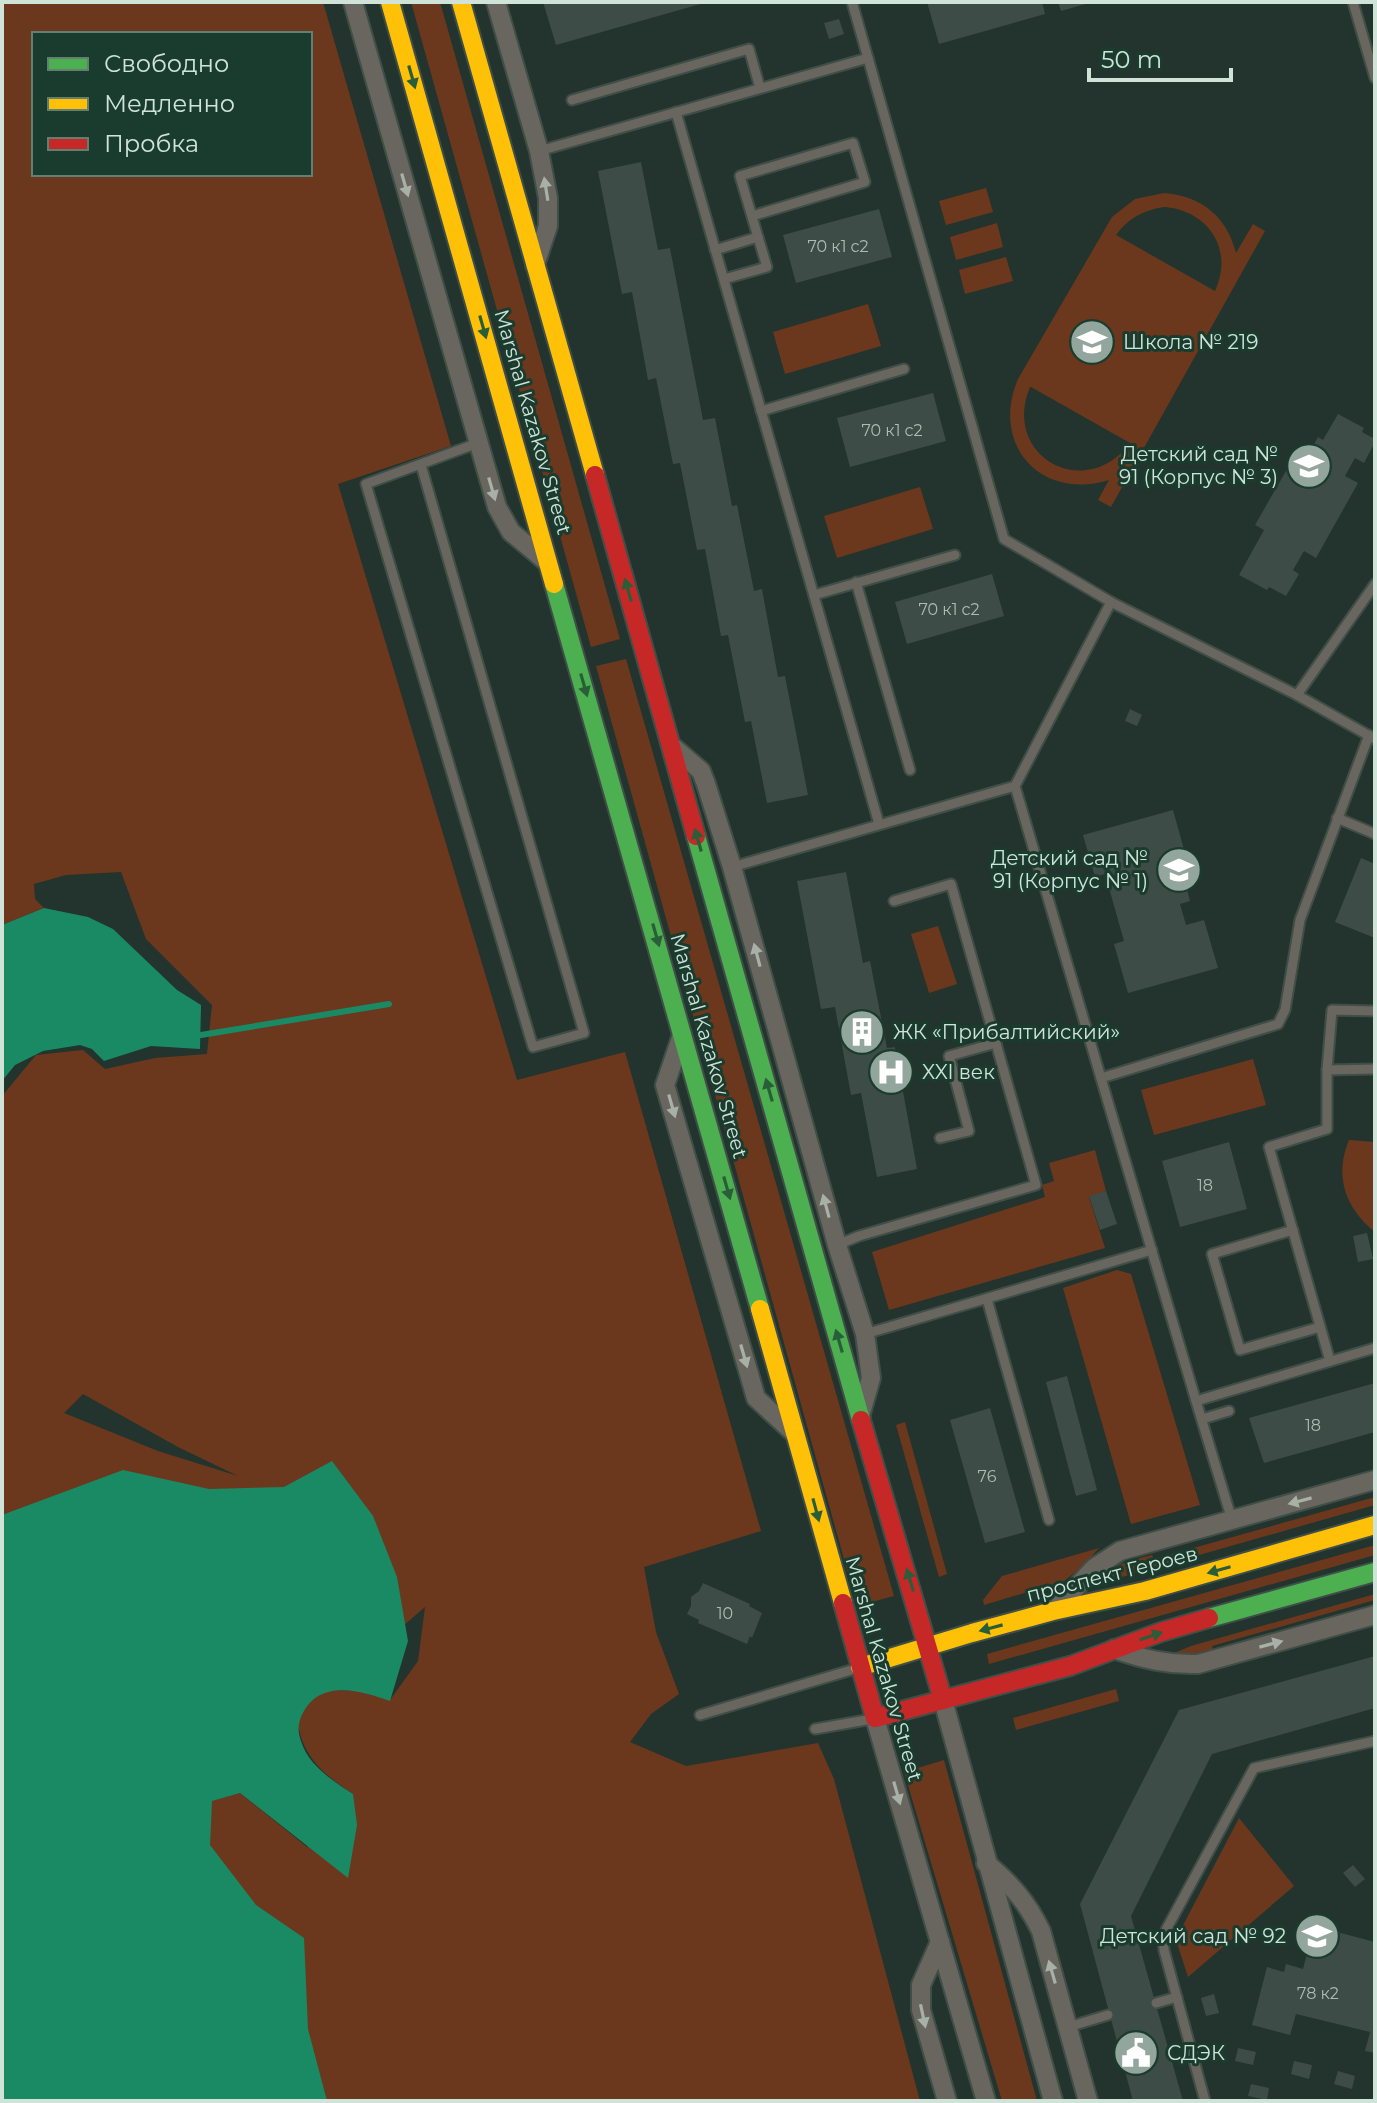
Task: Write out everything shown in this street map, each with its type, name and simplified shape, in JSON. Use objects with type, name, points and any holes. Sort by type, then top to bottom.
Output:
[{"type":"street","points":[[353,2],[497,507],[511,532],[551,565]]},
{"type":"street","name":"Marshal Kazakov Street","points":[[390,2],[860,1667],[986,2101]]},
{"type":"street","points":[[461,2],[860,1416],[928,1645],[1053,2101]]},
{"type":"street","points":[[496,2],[539,151],[548,198],[548,226],[535,265]]},
{"type":"street","points":[[672,746],[701,771],[732,867],[837,1245],[865,1334],[871,1378],[860,1416]]},
{"type":"street","points":[[683,1032],[665,1085],[756,1398],[795,1435]]},
{"type":"street","points":[[1053,1611],[1094,1568],[1120,1551],[1375,1480]]},
{"type":"street","name":"проспект Героев","points":[[860,1667],[928,1645],[1053,1611],[1145,1591],[1375,1525]]},
{"type":"street","points":[[875,1718],[1070,1666],[1161,1632],[1375,1572]]},
{"type":"street","points":[[1114,1649],[1149,1661],[1173,1665],[1198,1664],[1375,1615]]},
{"type":"street","points":[[986,1863],[1012,1885],[1030,1907],[1041,1931],[1088,2101]]},
{"type":"street","points":[[940,1942],[921,1985],[921,2010],[947,2101]]},
{"type":"lane","points":[[852,2],[1004,539],[1111,602],[1297,695],[1372,737],[1337,818],[1300,920],[1285,1010],[1278,1024],[1101,1078]]},
{"type":"lane","points":[[1353,2],[1375,78]]},
{"type":"lane","points":[[572,100],[749,49],[760,88]]},
{"type":"lane","points":[[539,151],[868,58]]},
{"type":"lane","points":[[676,112],[879,824]]},
{"type":"lane","points":[[724,279],[767,267],[740,176],[853,143],[865,182],[752,216]]},
{"type":"lane","points":[[715,250],[758,237]]},
{"type":"lane","points":[[761,411],[904,369]]},
{"type":"lane","points":[[421,465],[584,1033],[533,1047],[366,484],[478,443]]},
{"type":"lane","points":[[814,595],[955,555]]},
{"type":"lane","points":[[856,582],[910,770]]},
{"type":"lane","points":[[1297,695],[1375,584]]},
{"type":"lane","points":[[1111,602],[1015,786],[1232,1520]]},
{"type":"lane","points":[[732,867],[1015,786]]},
{"type":"lane","points":[[1337,818],[1375,834]]},
{"type":"lane","points":[[837,1245],[1036,1185],[951,884],[894,901]]},
{"type":"lane","points":[[1330,1361],[1269,1147],[1327,1129],[1327,1070],[1332,1010],[1375,1011]]},
{"type":"lane","points":[[940,1138],[969,1131],[949,1056],[996,1043]]},
{"type":"lane","points":[[1327,1070],[1375,1069]]},
{"type":"lane","points":[[1293,1230],[1212,1254],[1240,1350],[1320,1327]]},
{"type":"lane","points":[[865,1334],[1152,1250]]},
{"type":"lane","points":[[987,1299],[1049,1520]]},
{"type":"lane","points":[[1196,1401],[1375,1348]]},
{"type":"lane","points":[[1202,1419],[1229,1411]]},
{"type":"lane","points":[[700,1715],[860,1667]]},
{"type":"lane","points":[[815,1729],[875,1718]]},
{"type":"lane","points":[[1205,2101],[1163,1938],[1254,1768],[1375,1741]]},
{"type":"lane","points":[[1156,2003],[1177,1997]]},
{"type":"lane","points":[[1068,2027],[1108,2015]]},
{"type":"shaded area","points":[[2,2],[323,2],[451,446],[338,484],[517,1080],[625,1052],[761,1531],[644,1567],[656,1632],[679,1694],[651,1714],[630,1742],[686,1766],[818,1743],[834,1779],[920,2101],[150,2101],[2,1523],[2,1096],[36,1055],[83,1050],[105,1069],[155,1058],[207,1054],[212,1005],[146,939],[121,872],[66,875],[34,884],[35,899],[44,908],[2,925]],"holes":[[[83,1394],[178,1447],[238,1476],[158,1451],[64,1413]],[[425,1607],[418,1661],[390,1700],[363,1691],[329,1690]],[[298,1725],[305,1748],[318,1766],[353,1794],[307,1847],[240,1793],[214,1800]]]},
{"type":"shaded area","points":[[411,2],[440,2],[620,639],[591,647]]},
{"type":"shaded area","points":[[986,188],[993,212],[946,225],[939,201]]},
{"type":"shaded area","points":[[1164,193],[1201,204],[1219,219],[1236,253],[1253,224],[1265,231],[1111,507],[1098,500],[1109,480],[1084,484],[1062,482],[1043,475],[1028,462],[1017,445],[1011,426],[1011,403],[1018,379],[1112,217],[1135,199]],"holes":[[[1165,207],[1194,216],[1214,235],[1221,261],[1215,291],[1116,235],[1137,216]],[[1031,387],[1130,443],[1112,461],[1091,469],[1071,470],[1052,463],[1037,451],[1027,433],[1024,412]]]},
{"type":"shaded area","points":[[997,223],[1003,247],[956,260],[950,237]]},
{"type":"shaded area","points":[[1006,257],[1013,281],[965,294],[959,270]]},
{"type":"shaded area","points":[[868,304],[881,346],[785,374],[773,332]]},
{"type":"shaded area","points":[[920,487],[933,529],[837,558],[824,516]]},
{"type":"shaded area","points":[[626,659],[894,1596],[857,1606],[596,666]]},
{"type":"shaded area","points":[[44,908],[88,917],[113,929],[177,990],[201,1005],[200,1049],[151,1046],[104,1061],[92,1049],[80,1045],[43,1051],[15,1065],[2,1081],[2,925]]},
{"type":"shaded area","points":[[938,926],[957,984],[929,993],[911,934]]},
{"type":"shaded area","points":[[1253,1059],[1266,1105],[1154,1135],[1141,1090]]},
{"type":"shaded area","points":[[1349,1140],[1375,1142],[1375,1232],[1356,1213],[1345,1190],[1343,1166]]},
{"type":"shaded area","points":[[1095,1150],[1106,1191],[1089,1197],[1105,1248],[889,1310],[872,1252],[1045,1197],[1042,1185],[1054,1181],[1049,1163]]},
{"type":"shaded area","points":[[1117,1270],[1131,1274],[1200,1505],[1131,1524],[1063,1288]]},
{"type":"shaded area","points":[[905,1422],[947,1574],[939,1577],[896,1425]]},
{"type":"shaded area","points":[[332,1461],[373,1516],[397,1577],[408,1641],[390,1701],[355,1691],[332,1691],[312,1701],[299,1722],[300,1737],[309,1758],[322,1772],[353,1794],[357,1825],[348,1878],[240,1793],[212,1801],[210,1845],[256,1905],[304,1938],[308,2029],[327,2101],[2,2101],[2,1515],[123,1470],[209,1489],[284,1487]]},
{"type":"shaded area","points":[[1375,1497],[1375,1505],[1122,1577],[1101,1579],[1117,1566],[1130,1561],[1152,1555],[1154,1559]]},
{"type":"shaded area","points":[[1375,1545],[1375,1555],[989,1664],[987,1654]]},
{"type":"shaded area","points":[[1099,1548],[1064,1581],[984,1605],[983,1600],[1002,1576]]},
{"type":"shaded area","points":[[1375,1594],[1375,1600],[1212,1646],[1214,1653],[1196,1658],[1167,1656],[1191,1646]]},
{"type":"shaded area","points":[[1116,1689],[1119,1701],[1016,1730],[1013,1718]]},
{"type":"shaded area","points":[[944,1760],[1037,2101],[1002,2101],[904,1772]]},
{"type":"shaded area","points":[[1239,1818],[1294,1886],[1188,1977],[1177,1943],[1179,1933]]},
{"type":"building","points":[[543,2],[704,2],[704,3],[556,45]]},
{"type":"building","points":[[927,2],[1042,2],[1045,14],[939,44]]},
{"type":"building","points":[[1058,2],[1089,2],[1089,3],[1061,11]]},
{"type":"building","points":[[839,19],[844,34],[829,39],[824,23]]},
{"type":"building","points":[[641,162],[658,250],[670,248],[703,420],[715,418],[732,506],[737,505],[754,591],[762,589],[778,677],[785,676],[808,795],[767,803],[751,721],[745,722],[728,635],[721,636],[705,549],[697,550],[680,463],[673,464],[656,378],[648,380],[632,292],[622,294],[598,171]]},
{"type":"building","points":[[879,209],[892,257],[796,283],[783,235]]},
{"type":"building","points":[[933,393],[946,441],[850,467],[837,418]]},
{"type":"building","points":[[1338,414],[1364,428],[1362,432],[1375,442],[1364,463],[1355,458],[1345,476],[1358,483],[1316,558],[1304,551],[1293,570],[1299,574],[1286,596],[1269,587],[1267,590],[1239,575],[1264,530],[1255,525],[1298,450],[1308,455],[1318,437],[1323,440]]},
{"type":"building","points":[[992,574],[1004,616],[907,644],[895,602]]},
{"type":"building","points":[[1130,709],[1142,715],[1137,726],[1125,721]]},
{"type":"building","points":[[1173,810],[1185,853],[1165,858],[1171,881],[1184,877],[1190,901],[1180,904],[1186,925],[1204,920],[1218,968],[1128,993],[1114,944],[1124,941],[1105,874],[1095,877],[1083,835]]},
{"type":"building","points":[[1361,858],[1375,864],[1375,938],[1335,922]]},
{"type":"building","name":"ЖК «Прибалтийский»","points":[[846,872],[863,963],[870,961],[887,1048],[895,1047],[917,1169],[877,1177],[861,1093],[851,1095],[835,1007],[821,1009],[797,881]]},
{"type":"building","points":[[1229,1142],[1247,1209],[1180,1227],[1162,1161]]},
{"type":"building","points":[[1106,1191],[1117,1224],[1100,1230],[1089,1196]]},
{"type":"building","points":[[1367,1233],[1373,1259],[1358,1262],[1353,1236]]},
{"type":"building","points":[[1067,1376],[1097,1490],[1076,1496],[1046,1382]]},
{"type":"building","points":[[1375,1383],[1375,1432],[1264,1463],[1249,1418]]},
{"type":"building","points":[[990,1408],[1025,1532],[985,1543],[950,1420]]},
{"type":"building","points":[[703,1583],[750,1604],[762,1613],[747,1644],[698,1623],[699,1620],[687,1614],[691,1597]]},
{"type":"building","points":[[1375,1656],[1375,1708],[1212,1754],[1131,1916],[1183,2101],[1133,2101],[1080,1904],[1179,1710]]},
{"type":"building","points":[[1353,1865],[1365,1879],[1355,1887],[1343,1873]]},
{"type":"building","points":[[1314,1926],[1375,1942],[1375,2053],[1365,2051],[1370,2032],[1296,2014],[1290,2035],[1252,2025],[1267,1967],[1284,1972],[1286,1964],[1303,1969]]},
{"type":"building","points":[[1214,1994],[1219,2013],[1206,2016],[1201,1998]]},
{"type":"building","points":[[1238,2048],[1256,2052],[1253,2065],[1235,2061]]},
{"type":"building","points":[[1294,2061],[1312,2065],[1309,2079],[1291,2074]]},
{"type":"building","points":[[1338,2071],[1355,2076],[1352,2089],[1334,2084]]},
{"type":"building","points":[[1251,2084],[1269,2088],[1267,2100],[1248,2096]]},
{"type":"waterway","points":[[201,1035],[389,1004]]},
{"type":"traffic: fast","points":[[554,584],[760,1309]]},
{"type":"traffic: fast","points":[[696,836],[861,1420]]},
{"type":"traffic: fast","points":[[1209,1618],[1375,1572]]},
{"type":"traffic: slow","points":[[390,2],[554,584]]},
{"type":"traffic: slow","points":[[461,2],[595,475]]},
{"type":"traffic: slow","points":[[760,1309],[843,1603]]},
{"type":"traffic: slow","points":[[860,1667],[972,1633],[1145,1591],[1375,1525]]},
{"type":"traffic: jam","points":[[595,475],[696,836]]},
{"type":"traffic: jam","points":[[861,1420],[943,1700]]},
{"type":"traffic: jam","points":[[843,1603],[875,1718],[1070,1666],[1161,1632],[1209,1618]]},
{"type":"place","name":"Школа № 219","points":[[1092,342]]},
{"type":"place","name":"Детский сад № 91 (Корпус № 3)","points":[[1309,466]]},
{"type":"place","name":"Детский сад № 91 (Корпус № 1)","points":[[1179,870]]},
{"type":"place","name":"ЖК «Прибалтийский»","points":[[862,1032]]},
{"type":"place","name":"XXI век","points":[[891,1072]]},
{"type":"place","name":"Детский сад № 92","points":[[1317,1936]]},
{"type":"place","name":"СДЭК","points":[[1136,2053]]}]
